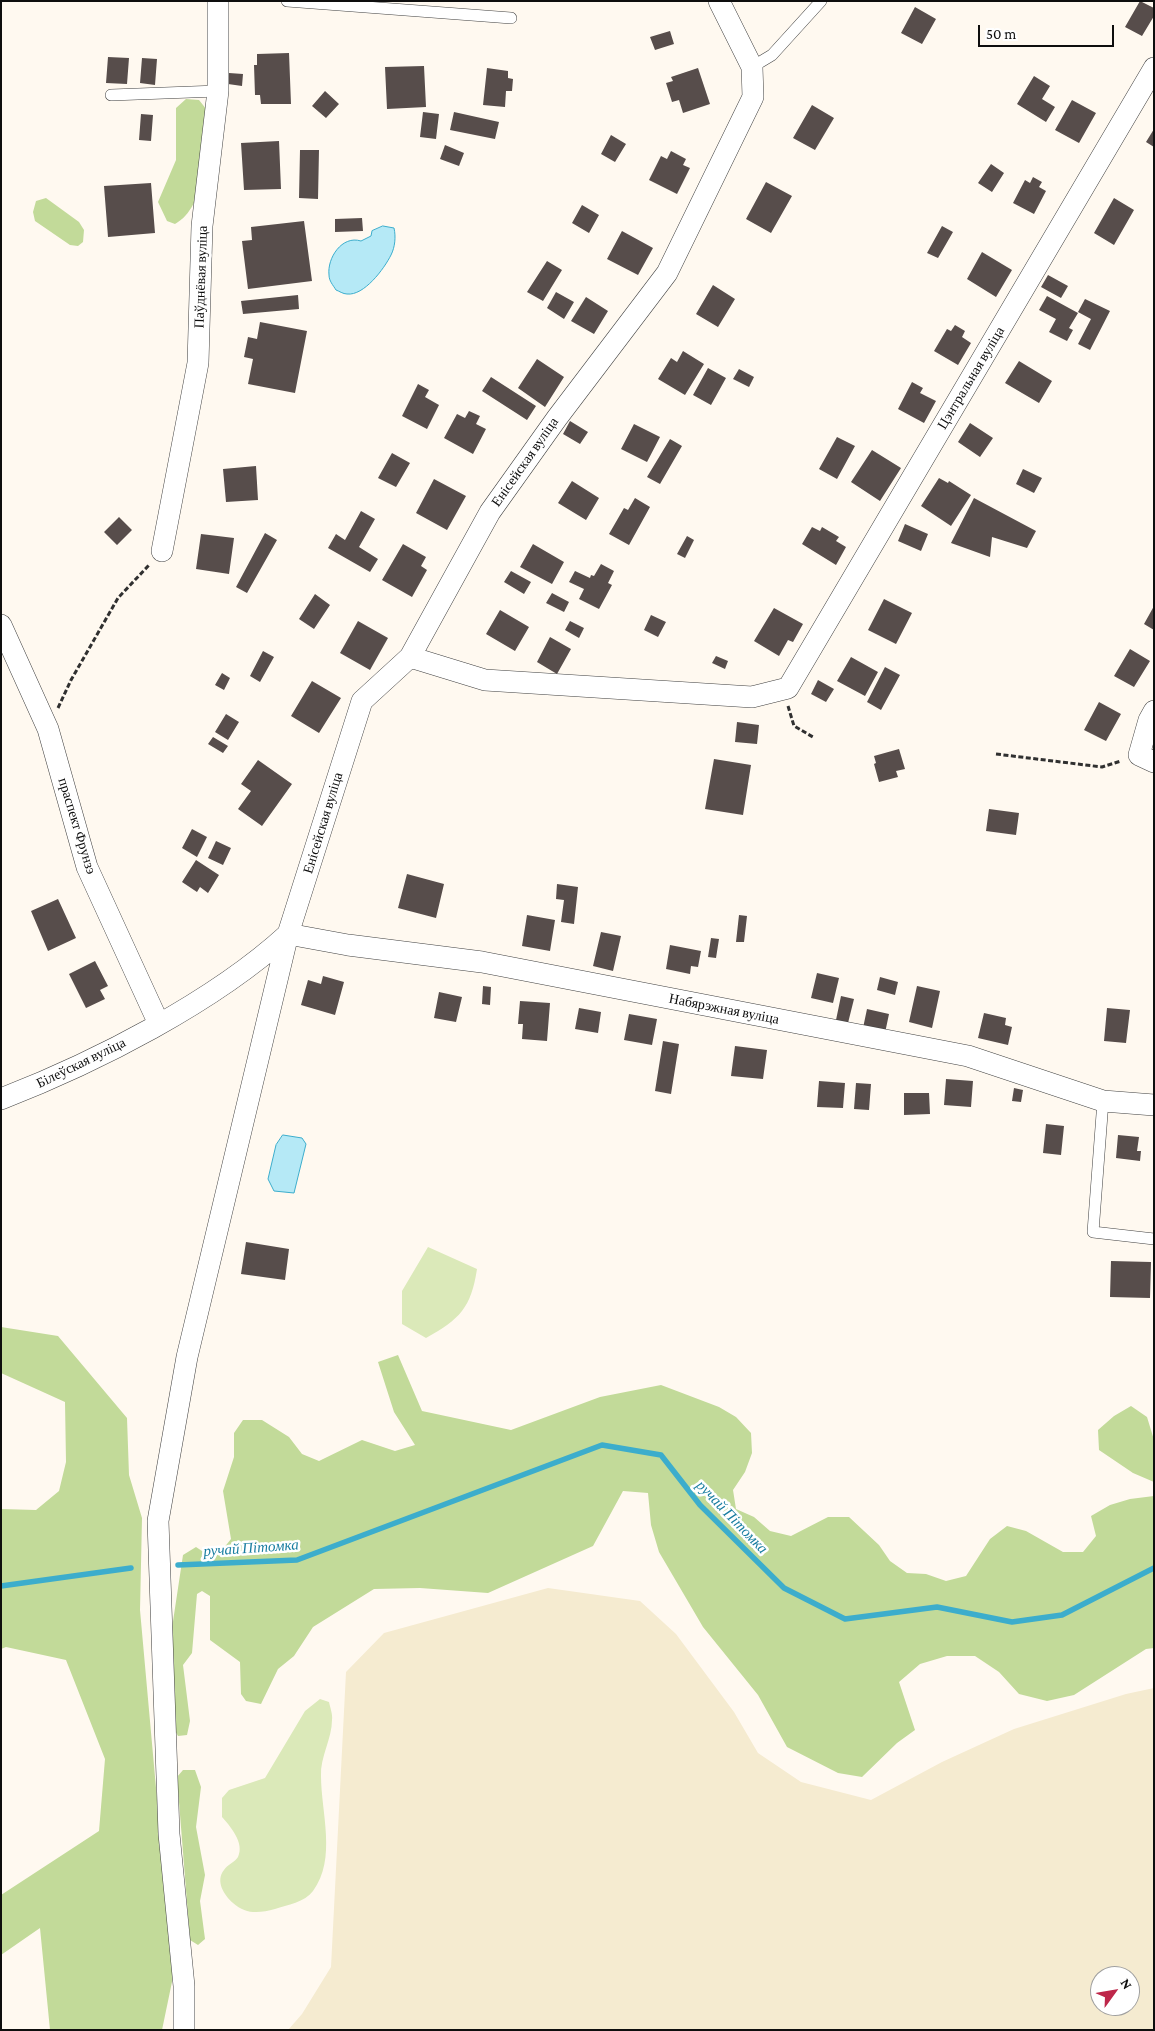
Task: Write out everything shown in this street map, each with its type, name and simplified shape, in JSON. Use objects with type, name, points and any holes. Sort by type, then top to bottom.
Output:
[{"type":"street","name":"Паўднёвая вуліца","points":[[162,551],[198,363],[202,226],[218,91],[218,1]]},
{"type":"street","name":"Енісейская вуліца","points":[[184,2030],[184,1986],[169,1834],[158,1521],[188,1356],[288,934],[362,701],[410,657],[490,512],[557,418],[668,273],[753,97],[752,67],[719,1]]},
{"type":"street","name":"Цэнтральная вуліца","points":[[788,688],[1154,68]]},
{"type":"street","name":"праспект Фрунзэ","points":[[1,625],[48,729],[87,867],[159,1024]]},
{"type":"street","points":[[410,657],[485,680],[752,697],[788,688]]},
{"type":"street","points":[[1146,758],[1148,720],[1154,711]]},
{"type":"street","name":"Білеўская вуліца","points":[[1,1099],[34,1086],[159,1024],[261,958],[288,934]]},
{"type":"street","name":"Набярэжная вуліца","points":[[288,934],[348,945],[482,962],[968,1056],[1103,1101],[1154,1105]]},
{"type":"lane","points":[[287,1],[511,18]]},
{"type":"lane","points":[[752,67],[772,55],[821,1]]},
{"type":"lane","points":[[111,95],[218,91]]},
{"type":"lane","points":[[1103,1101],[1093,1232],[1154,1239]]},
{"type":"path","points":[[48,729],[71,680],[118,598],[162,551]]},
{"type":"path","points":[[788,688],[788,711],[794,726],[813,738]]},
{"type":"path","points":[[996,754],[1102,767],[1146,758]]},
{"type":"shaded area","points":[[548,1588],[640,1601],[676,1634],[734,1712],[758,1753],[801,1782],[871,1800],[942,1762],[1014,1729],[1126,1694],[1154,1688],[1154,2030],[288,2030],[302,2014],[331,1967],[346,1672],[384,1633]]},
{"type":"green space","points":[[186,99],[199,100],[211,115],[206,159],[199,190],[186,216],[175,224],[167,221],[158,202],[176,160],[176,108]]},
{"type":"green space","points":[[46,198],[79,222],[84,230],[83,242],[78,246],[70,245],[35,221],[33,212],[36,201]]},
{"type":"green space","points":[[428,1247],[477,1269],[471,1294],[462,1311],[447,1325],[426,1338],[402,1324],[402,1291]]},
{"type":"green space","points":[[1,1327],[58,1336],[127,1418],[129,1475],[142,1518],[140,1610],[173,1977],[162,2030],[50,2030],[40,1928],[1,1955],[1,1895],[99,1831],[105,1759],[66,1660],[6,1647],[1,1649],[1,1509],[36,1510],[59,1491],[66,1462],[65,1402],[1,1373]]},
{"type":"green space","points":[[398,1355],[422,1411],[511,1430],[600,1397],[661,1385],[719,1407],[736,1417],[751,1433],[752,1453],[745,1472],[733,1490],[736,1509],[754,1517],[770,1531],[791,1536],[828,1517],[849,1517],[879,1545],[890,1561],[907,1573],[926,1574],[946,1581],[966,1576],[990,1539],[1007,1526],[1026,1531],[1063,1552],[1083,1552],[1096,1536],[1091,1516],[1110,1505],[1130,1499],[1154,1496],[1154,1648],[1146,1649],[1074,1695],[1047,1701],[1019,1694],[999,1672],[975,1656],[947,1656],[920,1664],[899,1682],[915,1730],[897,1743],[862,1777],[838,1773],[787,1747],[758,1695],[703,1627],[659,1552],[651,1525],[648,1493],[623,1491],[593,1546],[488,1593],[420,1588],[374,1589],[313,1627],[294,1656],[278,1669],[261,1704],[246,1701],[241,1694],[240,1662],[210,1640],[210,1596],[202,1591],[197,1594],[192,1653],[183,1665],[190,1721],[187,1735],[178,1736],[173,1727],[172,1628],[183,1555],[196,1547],[208,1555],[223,1549],[231,1539],[223,1491],[234,1457],[234,1433],[243,1420],[262,1420],[289,1437],[302,1454],[319,1461],[362,1440],[395,1451],[415,1445],[394,1412],[378,1362]]},
{"type":"green space","points":[[1131,1406],[1147,1417],[1154,1440],[1154,1482],[1133,1473],[1099,1450],[1098,1430],[1114,1416]]},
{"type":"green space","points":[[320,1699],[329,1702],[332,1718],[321,1769],[326,1850],[320,1878],[310,1895],[296,1903],[264,1911],[253,1912],[243,1910],[230,1900],[224,1892],[220,1879],[221,1874],[237,1859],[240,1852],[236,1835],[222,1817],[222,1798],[229,1790],[265,1778],[305,1711]]},
{"type":"green space","points":[[183,1770],[195,1770],[201,1787],[196,1827],[205,1875],[200,1901],[205,1939],[198,1945],[190,1940],[177,1777]]},
{"type":"water","points":[[383,226],[394,228],[395,235],[392,252],[384,267],[360,291],[347,294],[336,290],[331,283],[329,268],[337,249],[348,241],[361,241],[371,236],[372,231]]},
{"type":"water","points":[[283,1135],[302,1138],[306,1144],[294,1193],[274,1191],[268,1179],[276,1145]]},
{"type":"building","points":[[1140,1],[1154,8],[1154,16],[1142,36],[1125,27]]},
{"type":"building","points":[[915,7],[936,19],[922,44],[901,33]]},
{"type":"building","points":[[670,31],[674,44],[655,50],[650,37]]},
{"type":"building","points":[[289,53],[291,104],[261,104],[260,95],[255,95],[254,65],[257,65],[257,54]]},
{"type":"building","points":[[108,57],[129,58],[127,84],[106,83]]},
{"type":"building","points":[[142,58],[157,59],[155,85],[140,83]]},
{"type":"building","points":[[424,66],[426,107],[387,109],[385,67]]},
{"type":"building","points":[[487,68],[508,71],[508,78],[513,79],[512,91],[506,91],[505,107],[483,105]]},
{"type":"building","points":[[698,68],[710,104],[683,113],[679,100],[672,102],[666,83],[673,81],[671,77]]},
{"type":"building","points":[[229,73],[243,74],[242,86],[228,84]]},
{"type":"building","points":[[1034,76],[1050,86],[1042,99],[1055,107],[1046,122],[1017,104]]},
{"type":"building","points":[[325,91],[339,104],[326,118],[312,106]]},
{"type":"building","points":[[1072,100],[1096,113],[1079,143],[1055,130]]},
{"type":"building","points":[[812,105],[834,118],[815,150],[793,138]]},
{"type":"building","points":[[423,112],[439,114],[436,139],[420,137]]},
{"type":"building","points":[[454,112],[499,122],[495,139],[450,130]]},
{"type":"building","points":[[141,114],[153,115],[151,141],[139,140]]},
{"type":"building","points":[[1154,129],[1154,147],[1146,142]]},
{"type":"building","points":[[611,135],[626,144],[615,162],[601,154]]},
{"type":"building","points":[[279,141],[281,189],[244,190],[241,143]]},
{"type":"building","points":[[445,145],[464,153],[459,166],[440,159]]},
{"type":"building","points":[[300,150],[319,150],[318,199],[299,198]]},
{"type":"building","points":[[671,151],[686,159],[683,165],[690,168],[677,194],[649,180],[661,156],[667,159]]},
{"type":"building","points":[[991,164],[1004,173],[992,192],[978,183]]},
{"type":"building","points":[[1033,177],[1042,182],[1039,187],[1046,191],[1034,214],[1013,203],[1025,180],[1030,183]]},
{"type":"building","points":[[766,182],[792,196],[771,233],[746,219]]},
{"type":"building","points":[[151,183],[155,233],[108,237],[104,186]]},
{"type":"building","points":[[1114,198],[1134,210],[1114,245],[1094,233]]},
{"type":"building","points":[[582,205],[599,215],[589,233],[572,223]]},
{"type":"building","points":[[362,218],[363,231],[335,232],[335,219]]},
{"type":"building","points":[[304,221],[312,281],[248,289],[242,241],[252,240],[251,227]]},
{"type":"building","points":[[942,226],[953,232],[938,258],[927,253]]},
{"type":"building","points":[[622,231],[653,248],[638,275],[607,259]]},
{"type":"building","points":[[982,252],[1012,270],[996,297],[967,279]]},
{"type":"building","points":[[547,261],[562,270],[543,301],[527,292]]},
{"type":"building","points":[[1048,275],[1068,286],[1061,298],[1041,287]]},
{"type":"building","points":[[713,285],[735,299],[718,327],[696,314]]},
{"type":"building","points":[[556,292],[574,302],[564,319],[547,308]]},
{"type":"building","points":[[298,295],[299,309],[243,314],[241,301]]},
{"type":"building","points":[[1047,296],[1078,313],[1069,328],[1073,330],[1067,341],[1049,332],[1056,319],[1039,310]]},
{"type":"building","points":[[586,297],[608,311],[594,334],[571,321]]},
{"type":"building","points":[[1085,299],[1110,311],[1090,350],[1078,344],[1091,319],[1078,312]]},
{"type":"building","points":[[260,322],[307,331],[295,393],[248,384],[253,359],[244,357],[248,337],[257,339]]},
{"type":"building","points":[[955,325],[965,331],[962,337],[971,343],[958,365],[934,351],[947,329],[951,331]]},
{"type":"building","points":[[683,351],[704,364],[685,395],[658,379],[671,358],[677,362]]},
{"type":"building","points":[[537,359],[564,377],[545,407],[518,388]]},
{"type":"building","points":[[1019,361],[1052,381],[1039,403],[1005,383]]},
{"type":"building","points":[[708,368],[726,378],[711,405],[693,395]]},
{"type":"building","points":[[739,369],[754,377],[749,387],[733,379]]},
{"type":"building","points":[[491,377],[536,406],[527,420],[482,391]]},
{"type":"building","points":[[912,382],[923,388],[920,393],[936,401],[924,423],[898,409]]},
{"type":"building","points":[[418,384],[429,390],[425,397],[439,405],[427,429],[402,416]]},
{"type":"building","points":[[469,411],[480,416],[476,424],[486,429],[473,454],[444,438],[457,414],[465,418]]},
{"type":"building","points":[[570,421],[588,432],[580,444],[563,434]]},
{"type":"building","points":[[970,423],[993,438],[980,457],[958,442]]},
{"type":"building","points":[[634,424],[660,437],[647,462],[621,449]]},
{"type":"building","points":[[837,437],[855,446],[837,479],[819,469]]},
{"type":"building","points":[[670,439],[682,446],[660,484],[647,477]]},
{"type":"building","points":[[872,450],[901,468],[880,501],[851,482]]},
{"type":"building","points":[[392,453],[410,463],[396,487],[378,478]]},
{"type":"building","points":[[256,466],[258,500],[226,502],[223,469]]},
{"type":"building","points":[[1023,469],[1042,478],[1034,493],[1016,484]]},
{"type":"building","points":[[939,478],[948,483],[949,481],[971,495],[951,526],[921,506]]},
{"type":"building","points":[[434,479],[466,496],[447,530],[416,513]]},
{"type":"building","points":[[572,481],[599,498],[586,520],[558,503]]},
{"type":"building","points":[[635,498],[650,507],[629,545],[609,534],[624,508],[628,510]]},
{"type":"building","points":[[974,498],[1036,531],[1027,548],[992,537],[990,557],[951,543]]},
{"type":"building","points":[[361,511],[375,519],[359,547],[378,559],[370,572],[328,548],[336,534],[345,540]]},
{"type":"building","points":[[119,517],[132,530],[117,545],[104,532]]},
{"type":"building","points":[[905,524],[928,534],[921,551],[898,541]]},
{"type":"building","points":[[812,527],[820,531],[822,527],[839,537],[836,541],[846,547],[836,565],[802,544]]},
{"type":"building","points":[[265,533],[277,540],[247,593],[236,587]]},
{"type":"building","points":[[201,534],[234,538],[229,574],[196,569]]},
{"type":"building","points":[[687,536],[694,540],[685,558],[677,554]]},
{"type":"building","points":[[403,544],[426,557],[421,566],[427,570],[412,597],[382,580]]},
{"type":"building","points":[[533,544],[564,562],[552,584],[520,567]]},
{"type":"building","points":[[601,564],[614,571],[608,583],[612,585],[599,609],[579,599],[584,589],[569,582],[575,571],[590,578],[591,575],[594,576]]},
{"type":"building","points":[[511,571],[531,582],[524,594],[504,582]]},
{"type":"building","points":[[552,593],[569,602],[564,612],[546,603]]},
{"type":"building","points":[[315,594],[330,605],[314,629],[299,619]]},
{"type":"building","points":[[884,599],[912,613],[896,644],[868,630]]},
{"type":"building","points":[[1154,606],[1154,630],[1144,624]]},
{"type":"building","points":[[774,608],[803,624],[793,642],[788,640],[779,656],[754,641]]},
{"type":"building","points":[[500,610],[529,627],[515,651],[486,634]]},
{"type":"building","points":[[651,615],[666,622],[658,637],[644,630]]},
{"type":"building","points":[[358,621],[388,638],[370,670],[340,653]]},
{"type":"building","points":[[570,621],[584,628],[579,638],[565,630]]},
{"type":"building","points":[[550,637],[571,649],[557,674],[537,662]]},
{"type":"building","points":[[1130,649],[1150,661],[1134,687],[1114,676]]},
{"type":"building","points":[[263,651],[274,657],[260,682],[250,676]]},
{"type":"building","points":[[716,656],[728,661],[725,669],[712,663]]},
{"type":"building","points":[[851,657],[878,672],[865,696],[837,681]]},
{"type":"building","points":[[885,667],[900,675],[881,710],[867,702]]},
{"type":"building","points":[[222,673],[230,678],[224,690],[215,685]]},
{"type":"building","points":[[818,680],[834,689],[826,702],[811,694]]},
{"type":"building","points":[[312,681],[341,698],[319,733],[291,716]]},
{"type":"building","points":[[1099,702],[1121,714],[1106,741],[1084,730]]},
{"type":"building","points":[[226,714],[239,722],[228,740],[215,732]]},
{"type":"building","points":[[737,722],[759,725],[757,744],[735,742]]},
{"type":"building","points":[[213,737],[228,746],[223,753],[208,744]]},
{"type":"building","points":[[899,749],[905,769],[896,771],[898,777],[879,782],[874,764],[876,763],[874,756]]},
{"type":"building","points":[[714,759],[751,765],[743,815],[705,809]]},
{"type":"building","points":[[258,760],[292,784],[262,826],[238,809],[251,791],[241,784]]},
{"type":"building","points":[[989,809],[1019,813],[1016,835],[986,831]]},
{"type":"building","points":[[192,829],[207,837],[197,857],[182,848]]},
{"type":"building","points":[[216,841],[231,848],[223,865],[208,858]]},
{"type":"building","points":[[196,860],[219,875],[208,893],[200,887],[197,892],[182,882]]},
{"type":"building","points":[[407,874],[444,884],[436,918],[398,908]]},
{"type":"building","points":[[557,884],[578,887],[574,924],[561,922],[564,900],[556,899]]},
{"type":"building","points":[[58,899],[76,938],[48,951],[31,911]]},
{"type":"building","points":[[527,915],[555,920],[550,951],[522,946]]},
{"type":"building","points":[[739,915],[747,916],[744,942],[736,942]]},
{"type":"building","points":[[601,932],[621,936],[613,971],[593,966]]},
{"type":"building","points":[[711,938],[719,939],[716,958],[708,957]]},
{"type":"building","points":[[670,945],[701,951],[698,967],[691,966],[690,974],[666,969]]},
{"type":"building","points":[[95,961],[108,986],[100,990],[105,999],[86,1008],[69,974]]},
{"type":"building","points":[[817,973],[839,978],[833,1003],[811,998]]},
{"type":"building","points":[[323,976],[344,982],[335,1015],[301,1005],[308,980],[321,984]]},
{"type":"building","points":[[880,977],[898,982],[895,995],[877,990]]},
{"type":"building","points":[[483,986],[491,987],[490,1005],[482,1004]]},
{"type":"building","points":[[917,986],[940,991],[932,1028],[909,1022]]},
{"type":"building","points":[[439,992],[462,997],[456,1022],[434,1018]]},
{"type":"building","points":[[841,996],[854,999],[848,1023],[836,1020]]},
{"type":"building","points":[[520,1001],[550,1003],[547,1041],[522,1039],[523,1024],[518,1024]]},
{"type":"building","points":[[579,1008],[601,1012],[598,1033],[575,1029]]},
{"type":"building","points":[[1107,1008],[1130,1010],[1126,1043],[1104,1041]]},
{"type":"building","points":[[867,1009],[889,1014],[885,1033],[863,1028]]},
{"type":"building","points":[[984,1013],[1006,1018],[1005,1025],[1012,1027],[1008,1045],[978,1038]]},
{"type":"building","points":[[629,1014],[657,1019],[652,1045],[624,1040]]},
{"type":"building","points":[[663,1041],[679,1044],[671,1094],[655,1091]]},
{"type":"building","points":[[735,1046],[767,1050],[763,1079],[731,1076]]},
{"type":"building","points":[[946,1079],[973,1081],[971,1107],[944,1105]]},
{"type":"building","points":[[819,1081],[845,1083],[843,1108],[817,1107]]},
{"type":"building","points":[[856,1083],[871,1084],[869,1110],[854,1109]]},
{"type":"building","points":[[1014,1088],[1023,1090],[1021,1102],[1012,1101]]},
{"type":"building","points":[[904,1093],[929,1093],[930,1114],[904,1115]]},
{"type":"building","points":[[1046,1124],[1064,1126],[1061,1155],[1043,1153]]},
{"type":"building","points":[[1118,1135],[1139,1137],[1137,1151],[1141,1151],[1140,1161],[1116,1158]]},
{"type":"building","points":[[246,1242],[289,1249],[285,1280],[241,1274]]},
{"type":"building","points":[[1111,1261],[1151,1262],[1150,1298],[1110,1297]]},
{"type":"waterway","name":"ручай Пітомка","points":[[178,1565],[297,1560],[602,1445],[661,1455],[700,1505],[784,1588],[845,1619],[937,1607],[1012,1622],[1062,1615],[1154,1568]]},
{"type":"waterway","name":"ручай Пітомка","points":[[1,1586],[131,1568]]}]
